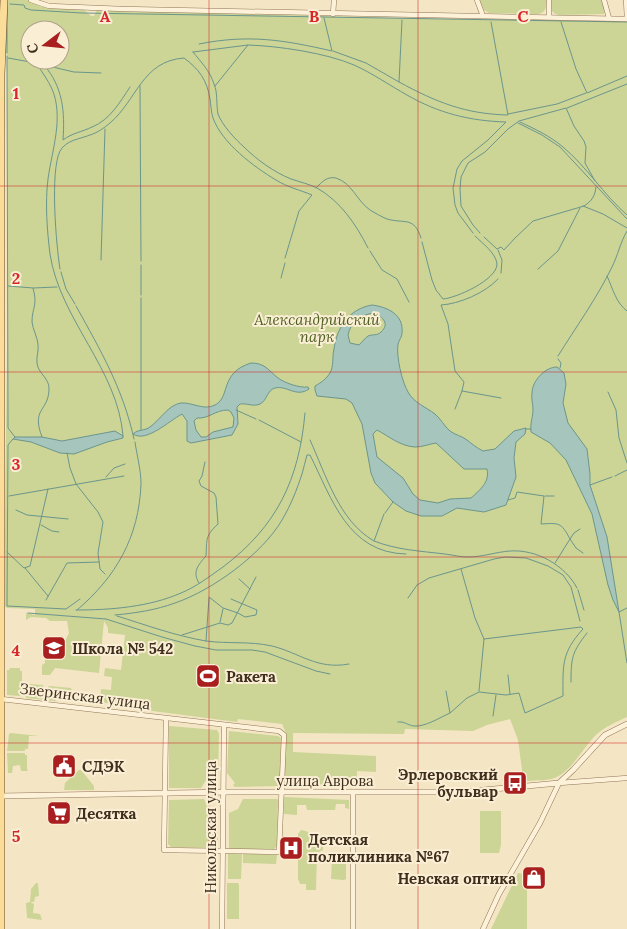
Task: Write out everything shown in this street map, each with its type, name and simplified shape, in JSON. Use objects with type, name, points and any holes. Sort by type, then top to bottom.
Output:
[{"type":"main road","points":[[1,929],[1,74],[4,0]]},
{"type":"street","points":[[31,0],[43,5],[56,6],[333,14],[627,18],[626,0]]},
{"type":"street","points":[[333,14],[334,0]]},
{"type":"street","points":[[477,0],[483,16]]},
{"type":"street","points":[[548,17],[549,0]]},
{"type":"street","points":[[604,0],[609,18]]},
{"type":"street","name":"Зверинская улица","points":[[1,699],[280,731],[284,735],[282,792]]},
{"type":"street","points":[[166,718],[164,850],[279,852],[282,792]]},
{"type":"street","points":[[483,929],[499,894],[540,823],[559,783],[603,737],[627,724]]},
{"type":"street","name":"Никольская улица","points":[[222,929],[224,725]]},
{"type":"street","points":[[559,783],[627,778]]},
{"type":"street","name":"улица Аврова","points":[[0,796],[282,792],[462,792],[559,783]]},
{"type":"street","points":[[353,792],[353,929]]},
{"type":"green space","name":"Александрийский парк","points":[[6,0],[27,0],[42,7],[83,9],[91,16],[94,16],[97,10],[439,19],[627,20],[627,717],[608,726],[597,734],[563,773],[546,780],[527,781],[523,777],[518,740],[510,719],[473,731],[405,729],[404,734],[293,733],[293,752],[376,756],[376,772],[357,771],[357,786],[284,786],[286,733],[282,724],[238,719],[237,722],[122,707],[122,705],[100,702],[101,689],[111,690],[112,677],[104,676],[105,668],[121,670],[125,635],[108,633],[108,628],[104,621],[99,673],[55,668],[50,675],[42,675],[42,665],[45,663],[44,640],[66,639],[69,633],[67,621],[50,621],[46,618],[31,617],[26,620],[26,613],[35,615],[35,609],[7,608],[4,606],[7,347],[7,54],[5,53]]},
{"type":"green space","points":[[479,0],[547,0],[544,11],[539,14],[489,13],[484,10]]},
{"type":"green space","points":[[551,0],[602,0],[605,11],[604,14],[559,15],[551,8]]},
{"type":"green space","points":[[10,668],[20,668],[20,671],[22,671],[22,692],[20,696],[7,695],[7,670]]},
{"type":"green space","points":[[29,684],[43,685],[44,692],[48,692],[49,686],[71,688],[72,691],[55,701],[26,698],[25,689]]},
{"type":"green space","points":[[169,726],[217,730],[219,734],[218,774],[208,777],[201,788],[169,788]]},
{"type":"green space","points":[[229,731],[278,736],[281,738],[280,786],[235,787],[233,785],[235,783],[227,773]]},
{"type":"green space","points":[[9,734],[39,736],[29,736],[28,749],[25,749],[25,751],[7,751]]},
{"type":"green space","points":[[7,753],[25,753],[27,755],[28,771],[21,771],[20,765],[13,766],[12,773],[8,773]]},
{"type":"green space","points":[[79,770],[94,786],[94,790],[64,790],[65,783]]},
{"type":"green space","points":[[284,797],[349,800],[349,809],[345,808],[345,804],[336,804],[335,810],[307,810],[306,805],[297,805],[297,815],[284,814]]},
{"type":"green space","points":[[204,799],[207,806],[218,812],[218,844],[215,848],[171,847],[168,844],[169,800]]},
{"type":"green space","points":[[243,799],[278,800],[277,846],[274,849],[229,849],[229,813],[238,809]]},
{"type":"green space","points":[[480,811],[501,811],[501,845],[499,853],[480,853]]},
{"type":"green space","points":[[301,830],[309,833],[323,845],[323,850],[317,853],[316,890],[306,890],[306,884],[300,884],[298,879],[298,834]]},
{"type":"green space","points":[[228,853],[242,854],[241,879],[228,879]]},
{"type":"green space","points":[[243,853],[277,855],[276,864],[243,863]]},
{"type":"green space","points":[[335,855],[346,857],[346,879],[344,880],[331,879],[332,859]]},
{"type":"green space","points":[[518,873],[526,874],[527,876],[527,929],[491,929]]},
{"type":"green space","points":[[38,883],[39,896],[35,897],[34,902],[30,902],[31,889]]},
{"type":"green space","points":[[227,883],[238,883],[239,885],[239,919],[227,919]]},
{"type":"green space","points":[[26,903],[34,904],[33,913],[40,914],[42,920],[27,918]]},
{"type":"water","points":[[378,306],[389,310],[397,316],[402,326],[402,336],[398,344],[398,355],[406,388],[413,399],[435,414],[454,434],[483,451],[495,449],[514,431],[526,428],[525,434],[516,442],[514,458],[516,477],[506,505],[484,512],[457,508],[442,516],[421,516],[406,511],[393,502],[375,483],[371,473],[362,424],[352,403],[346,399],[317,396],[315,390],[315,386],[322,382],[330,373],[333,352],[341,326],[357,310],[364,307]],"holes":[[[374,313],[384,321],[384,329],[378,334],[368,336],[359,345],[350,343],[348,335],[354,322],[364,315]],[[377,430],[405,445],[418,447],[436,443],[464,469],[487,469],[486,482],[471,498],[450,499],[438,503],[420,500],[413,494],[403,478],[377,457],[373,434]]]},
{"type":"water","points":[[251,363],[260,364],[284,382],[308,387],[309,389],[296,392],[284,388],[275,388],[270,391],[260,404],[240,404],[237,407],[238,424],[232,435],[191,443],[187,441],[187,421],[182,414],[144,436],[133,434],[150,427],[176,404],[185,403],[202,407],[215,405],[223,396],[234,373],[241,367]],"holes":[[[223,410],[231,412],[234,418],[233,427],[213,432],[206,437],[201,437],[196,430],[194,421],[197,418]]]},
{"type":"water","points":[[557,367],[564,373],[566,384],[563,403],[568,423],[587,449],[590,485],[607,537],[619,612],[608,585],[592,514],[566,460],[550,443],[531,432],[534,384],[548,369]]},
{"type":"water","points":[[115,431],[123,436],[123,438],[74,454],[60,453],[31,442],[13,439],[15,437],[42,437],[62,441]]},
{"type":"waterway","points":[[10,4],[24,5],[25,8],[31,10],[82,13],[627,22]]},
{"type":"waterway","points":[[7,9],[7,53]]},
{"type":"waterway","points":[[199,44],[234,39],[250,39],[282,41],[332,51],[324,18]]},
{"type":"waterway","points":[[333,51],[366,63],[399,82],[402,20]]},
{"type":"waterway","points":[[399,82],[451,106],[478,112],[508,115],[491,22]]},
{"type":"waterway","points":[[561,22],[576,69],[587,93],[627,76]]},
{"type":"waterway","points":[[248,45],[302,51],[330,57],[354,65],[430,107],[467,118],[506,122],[488,140],[462,161],[457,169],[453,188],[455,205],[458,213],[473,233]]},
{"type":"waterway","points":[[193,52],[248,45],[215,86]]},
{"type":"waterway","points":[[193,52],[212,79],[216,91],[218,114],[222,123],[240,144],[272,169],[291,179],[317,188],[333,199],[353,222],[368,248]]},
{"type":"waterway","points":[[7,56],[8,428],[15,437]]},
{"type":"waterway","points":[[8,58],[36,63],[45,76],[55,100],[57,122],[47,197],[47,226],[50,254],[56,278],[65,301],[111,389],[119,412],[123,436]]},
{"type":"waterway","points":[[60,269],[55,191],[55,174],[60,151],[69,142],[95,133],[110,123],[127,104],[141,83],[159,66],[184,58],[194,66],[204,81],[209,92],[213,118],[217,127],[231,145],[240,154],[276,180],[312,195],[299,211],[285,258]]},
{"type":"waterway","points":[[101,73],[74,72],[44,65],[59,91],[64,120],[63,140],[104,120],[114,110],[130,87]]},
{"type":"waterway","points":[[567,108],[627,84]]},
{"type":"waterway","points":[[140,86],[141,261]]},
{"type":"waterway","points":[[508,114],[557,104],[586,93]]},
{"type":"waterway","points":[[480,233],[461,206],[461,177],[468,163],[485,152],[519,121],[566,108],[574,126],[584,141],[586,147],[585,163],[595,181]]},
{"type":"waterway","points":[[520,122],[548,136],[563,147],[627,215]]},
{"type":"waterway","points":[[518,123],[560,147],[627,219]]},
{"type":"waterway","points":[[101,260],[105,129]]},
{"type":"waterway","points":[[316,188],[330,178],[342,180],[370,210],[387,219],[412,224],[421,238]]},
{"type":"waterway","points":[[484,237],[497,249],[501,247],[504,250],[533,221],[587,204],[593,198],[596,187]]},
{"type":"waterway","points":[[583,206],[603,214],[627,228]]},
{"type":"waterway","points":[[538,269],[558,251],[580,208]]},
{"type":"waterway","points":[[558,356],[606,279],[627,231]]},
{"type":"waterway","points":[[422,242],[432,280],[436,290],[443,299],[466,292],[475,287],[495,270],[497,264],[494,256],[475,236]]},
{"type":"waterway","points":[[498,250],[502,260],[501,273]]},
{"type":"waterway","points":[[370,251],[382,270],[397,279],[409,302]]},
{"type":"waterway","points":[[281,278],[285,263]]},
{"type":"waterway","points":[[141,265],[141,295]]},
{"type":"waterway","points":[[61,272],[66,289],[75,304]]},
{"type":"waterway","points":[[607,276],[617,300],[627,311]]},
{"type":"waterway","points":[[455,409],[464,382],[455,371],[448,324],[441,305],[471,297],[486,289],[498,279]]},
{"type":"waterway","points":[[8,286],[33,288],[35,303],[32,322],[38,344],[37,363],[49,386],[48,397],[38,421],[42,437]]},
{"type":"waterway","points":[[33,288],[57,287]]},
{"type":"waterway","points":[[141,298],[141,430]]},
{"type":"waterway","points":[[76,306],[102,355],[124,403],[134,439]]},
{"type":"waterway","points":[[558,359],[561,363],[560,368]]},
{"type":"waterway","points":[[462,391],[501,398]]},
{"type":"waterway","points":[[608,392],[616,410],[619,438],[627,463]]},
{"type":"waterway","points":[[236,410],[256,419]]},
{"type":"waterway","points":[[76,610],[130,607],[169,598],[197,585],[242,551],[258,535],[282,500],[297,460],[305,413]]},
{"type":"waterway","points":[[259,420],[301,442]]},
{"type":"waterway","points":[[526,429],[531,429]]},
{"type":"waterway","points":[[13,439],[8,445],[7,606],[66,609],[80,599]]},
{"type":"waterway","points":[[310,440],[328,482],[351,522],[374,541],[384,514]]},
{"type":"waterway","points":[[77,610],[114,570],[123,554],[136,521],[141,484],[135,442]]},
{"type":"waterway","points":[[67,453],[76,484],[98,512],[103,522],[98,553],[100,569],[105,574]]},
{"type":"waterway","points":[[115,615],[153,609],[190,597],[220,580],[249,558],[273,533],[282,520],[298,485],[307,455],[310,455],[344,521],[356,534],[370,544],[386,551],[406,554]]},
{"type":"waterway","points":[[199,583],[196,572],[206,556],[209,535],[218,524],[216,497],[214,493],[201,486],[199,481],[205,462]]},
{"type":"waterway","points":[[106,477],[114,468],[125,464]]},
{"type":"waterway","points":[[615,476],[627,470]]},
{"type":"waterway","points":[[9,496],[124,476]]},
{"type":"waterway","points":[[590,485],[612,477]]},
{"type":"waterway","points":[[7,552],[24,568],[30,566],[48,489]]},
{"type":"waterway","points":[[508,500],[515,498],[517,492],[544,496],[541,524],[559,525],[570,539],[555,563]]},
{"type":"waterway","points":[[545,496],[554,496]]},
{"type":"waterway","points":[[385,513],[393,502]]},
{"type":"waterway","points":[[16,510],[27,515],[68,519]]},
{"type":"waterway","points":[[41,525],[52,531],[59,532]]},
{"type":"waterway","points":[[580,529],[570,539],[576,548],[583,553]]},
{"type":"waterway","points":[[374,541],[400,548],[465,557],[510,551],[530,553],[549,560],[565,572],[577,588]]},
{"type":"waterway","points":[[408,598],[417,585],[429,578],[494,559],[505,557],[526,558],[548,566],[563,575],[571,587],[580,621]]},
{"type":"waterway","points":[[46,600],[67,563],[99,562]]},
{"type":"waterway","points":[[25,568],[48,596]]},
{"type":"waterway","points":[[461,569],[475,618],[484,639],[479,691]]},
{"type":"waterway","points":[[182,635],[220,623],[228,625],[232,623],[256,577]]},
{"type":"waterway","points":[[239,579],[250,589]]},
{"type":"waterway","points":[[578,590],[584,610]]},
{"type":"waterway","points":[[209,597],[223,608],[245,617],[256,615],[257,610],[231,599]]},
{"type":"waterway","points":[[206,641],[209,598]]},
{"type":"waterway","points":[[627,608],[619,612],[627,663]]},
{"type":"waterway","points":[[220,622],[223,609]]},
{"type":"waterway","points":[[28,613],[106,619],[195,646],[216,650],[265,652],[316,671],[330,674]]},
{"type":"waterway","points":[[117,616],[195,639],[214,642],[264,644],[318,663],[327,665],[349,664]]},
{"type":"waterway","points":[[446,691],[450,713],[467,698],[479,692],[506,695],[519,693],[525,713],[563,696],[563,676],[567,653],[583,629],[581,627],[484,639]]},
{"type":"waterway","points":[[571,682],[573,656],[587,633]]},
{"type":"waterway","points":[[508,675],[510,694]]},
{"type":"waterway","points":[[493,716],[496,695]]},
{"type":"waterway","points":[[398,722],[418,726],[432,722],[450,713]]},
{"type":"place","name":"Школа № 542","points":[[54,648]]},
{"type":"place","name":"Ракета","points":[[208,676]]},
{"type":"place","name":"СДЭК","points":[[64,766]]},
{"type":"place","name":"Эрлеровский бульвар","points":[[515,783]]},
{"type":"place","name":"Десятка","points":[[59,813]]},
{"type":"place","name":"Детская поликлиника №67","points":[[291,848]]},
{"type":"place","name":"Невская оптика","points":[[534,878]]}]
